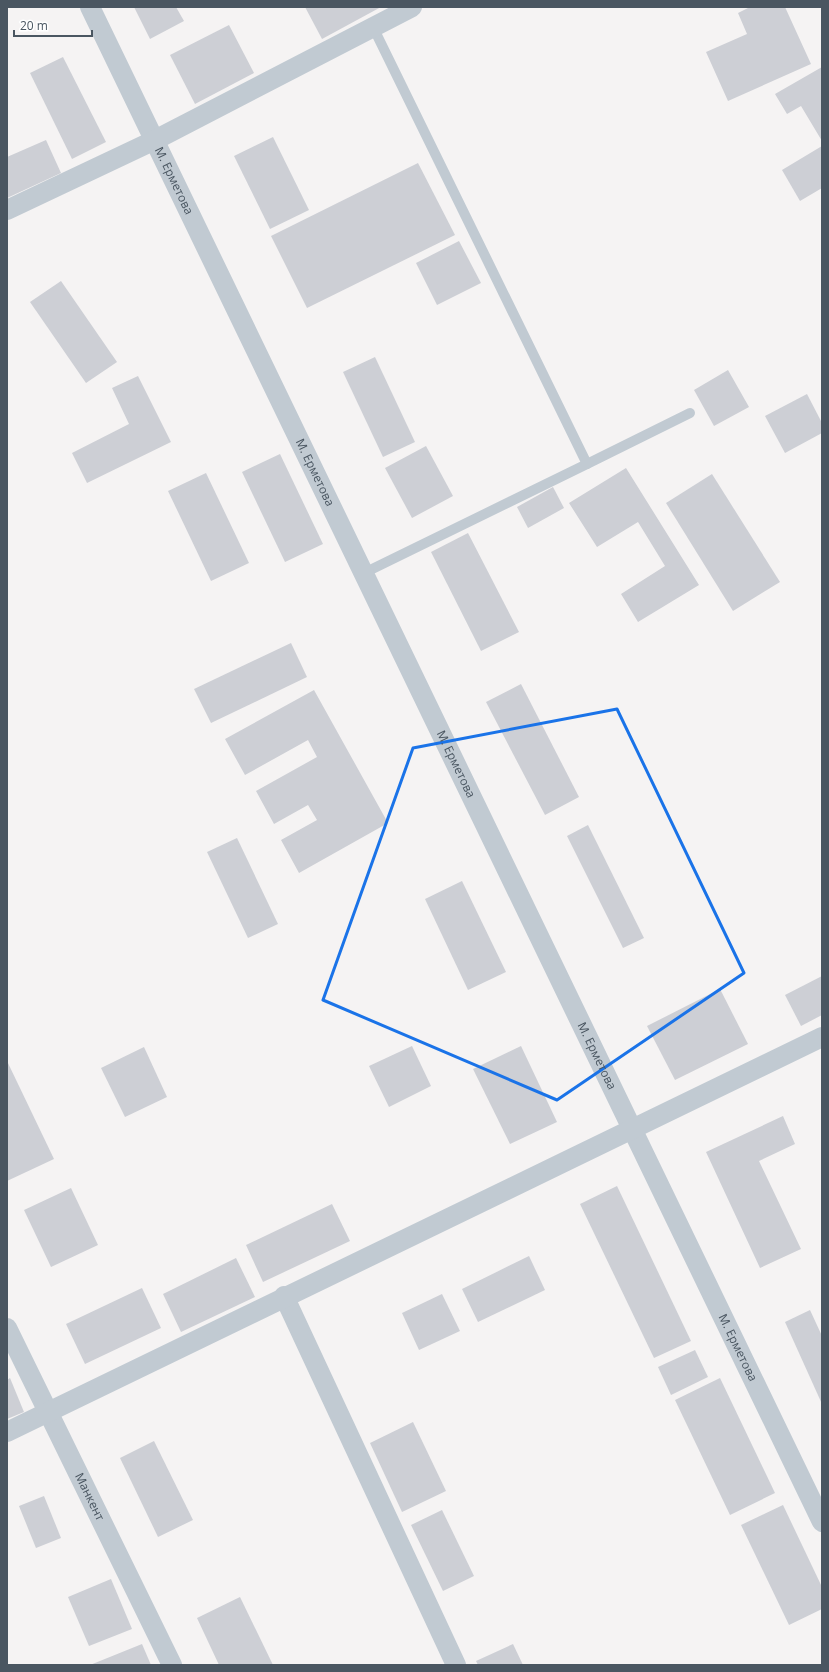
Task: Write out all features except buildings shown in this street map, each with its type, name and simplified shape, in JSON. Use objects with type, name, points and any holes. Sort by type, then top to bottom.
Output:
[{"type":"street","name":"М. Ерметова","points":[[90,7],[822,1522]]},
{"type":"street","points":[[7,210],[155,140],[412,7]]},
{"type":"street","points":[[7,1432],[284,1296],[632,1130],[822,1037]]},
{"type":"street","points":[[284,1296],[456,1665]]},
{"type":"street","name":"Манкент","points":[[7,1328],[172,1665]]},
{"type":"lane","points":[[373,27],[587,464]]},
{"type":"lane","points":[[364,573],[690,413]]},
{"type":"highlighted area","points":[[617,709],[744,973],[557,1100],[323,1000],[413,748]]}]
